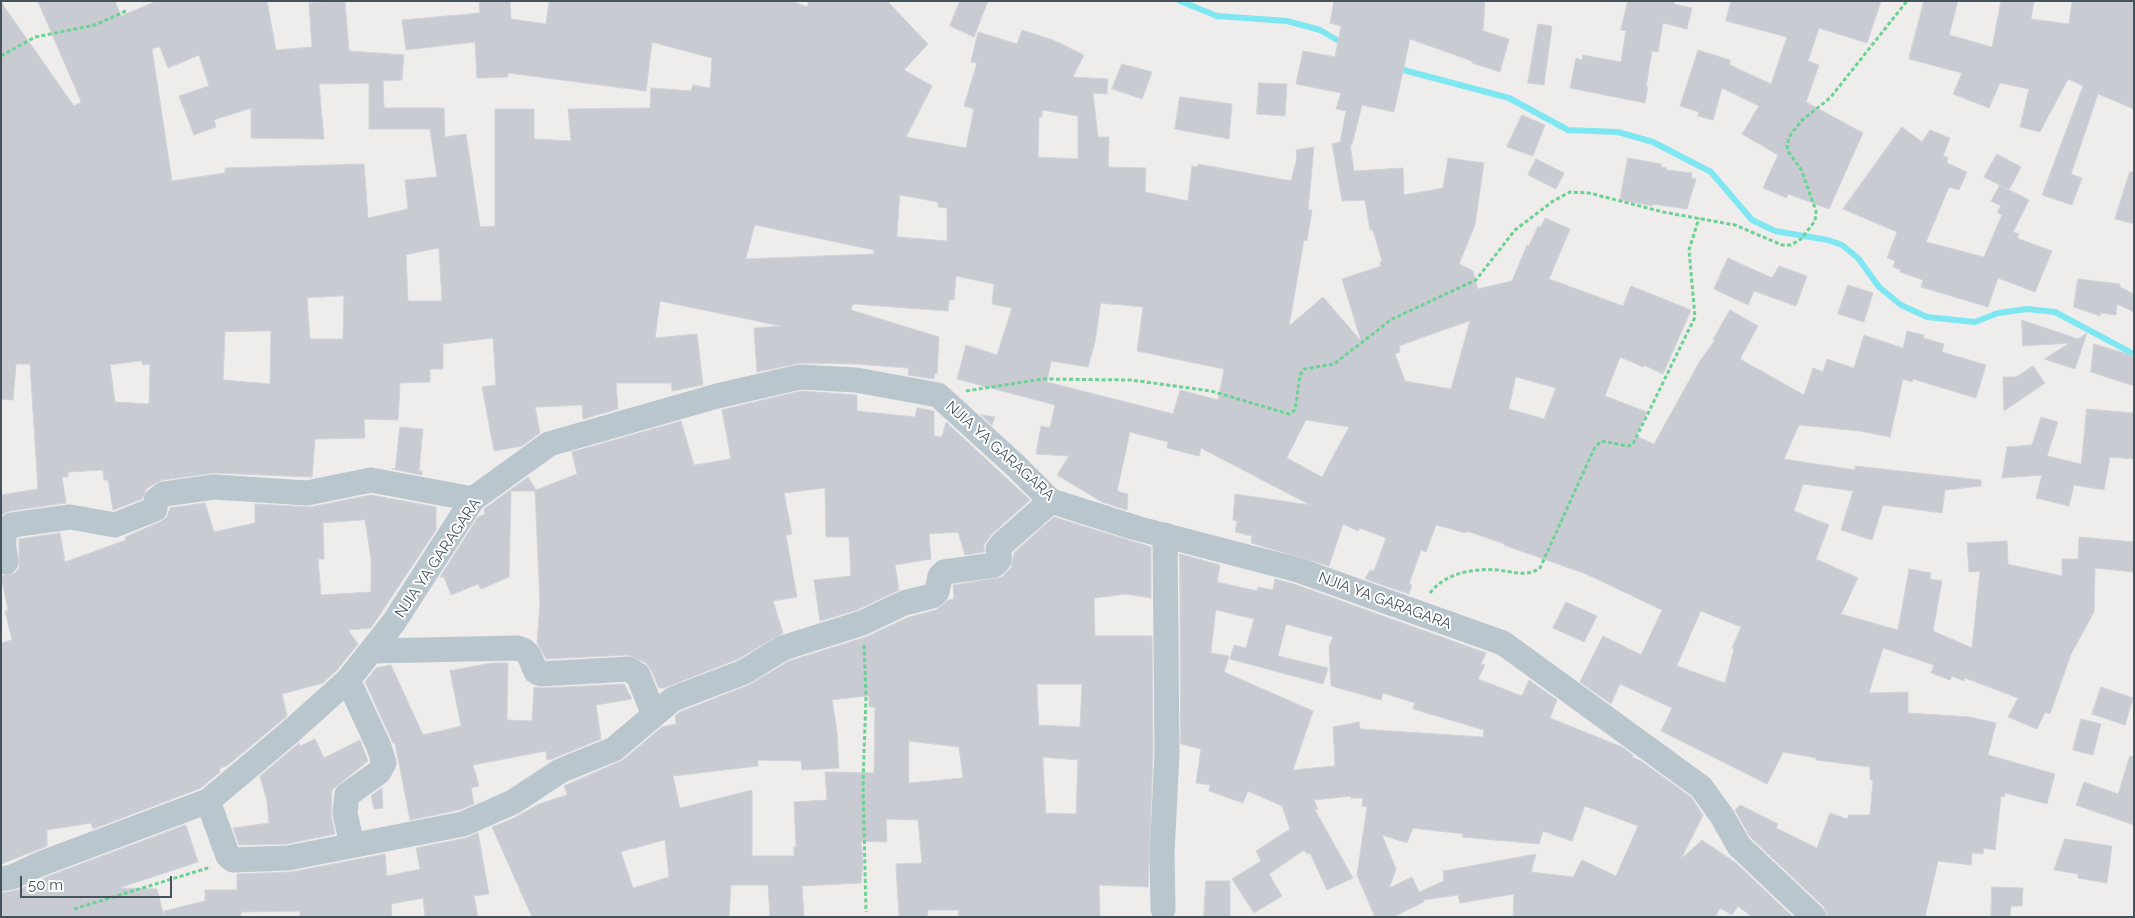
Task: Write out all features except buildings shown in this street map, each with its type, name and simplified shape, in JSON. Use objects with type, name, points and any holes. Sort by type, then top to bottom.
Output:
[{"type":"street","name":"NJIA YA GARAGARA","points":[[1,879],[12,877],[40,864],[208,800],[289,734],[348,680],[394,622],[474,499],[549,444],[717,396],[800,377],[856,380],[938,395],[1051,500],[1165,535],[1298,570],[1503,643],[1701,787],[1722,816],[1740,846],[1814,917]]},
{"type":"street","points":[[6,562],[2,535],[5,528],[12,525],[70,517],[114,525],[155,509],[156,500],[164,494],[214,487],[307,493],[371,480],[474,499]]},
{"type":"street","points":[[208,800],[228,856],[233,860],[288,858],[463,824],[514,802],[560,771],[614,749],[672,699],[744,672],[783,648],[862,623],[904,603],[932,596],[937,592],[940,576],[944,572],[998,563],[1000,558],[998,549],[1002,544],[1051,500]]},
{"type":"street","points":[[1163,909],[1162,853],[1167,753],[1165,535]]},
{"type":"street","points":[[371,651],[516,648],[524,650],[530,655],[536,672],[541,674],[628,669],[638,675],[654,715]]},
{"type":"street","points":[[348,680],[379,746],[384,763],[379,772],[348,794],[345,813],[352,845]]},
{"type":"path","points":[[938,395],[1043,379],[1131,380],[1211,391],[1289,414],[1295,410],[1300,375],[1304,369],[1334,364],[1392,319],[1476,280],[1515,230],[1553,201],[1570,192],[1589,192],[1663,212],[1736,225],[1782,245],[1791,245],[1801,239],[1810,229],[1816,211],[1801,169],[1789,153],[1787,146],[1789,137],[1801,121],[1830,98],[1907,1]]},
{"type":"path","points":[[1,56],[35,37],[94,25],[128,10]]},
{"type":"path","points":[[1416,612],[1438,582],[1464,572],[1498,570],[1532,573],[1540,568],[1594,449],[1601,441],[1628,446],[1633,444],[1695,317],[1689,250],[1699,218]]},
{"type":"path","points":[[862,623],[865,655],[862,783],[866,912]]},
{"type":"path","points":[[74,909],[233,860]]},
{"type":"waterway","points":[[1180,1],[1217,16],[1287,21],[1320,30],[1344,44]]},
{"type":"waterway","points":[[1396,68],[1509,98],[1568,130],[1618,132],[1653,142],[1711,172],[1752,220],[1775,231],[1828,240],[1842,245],[1858,258],[1879,287],[1901,305],[1927,317],[1975,322],[1998,313],[2027,309],[2055,312],[2134,354]]}]
